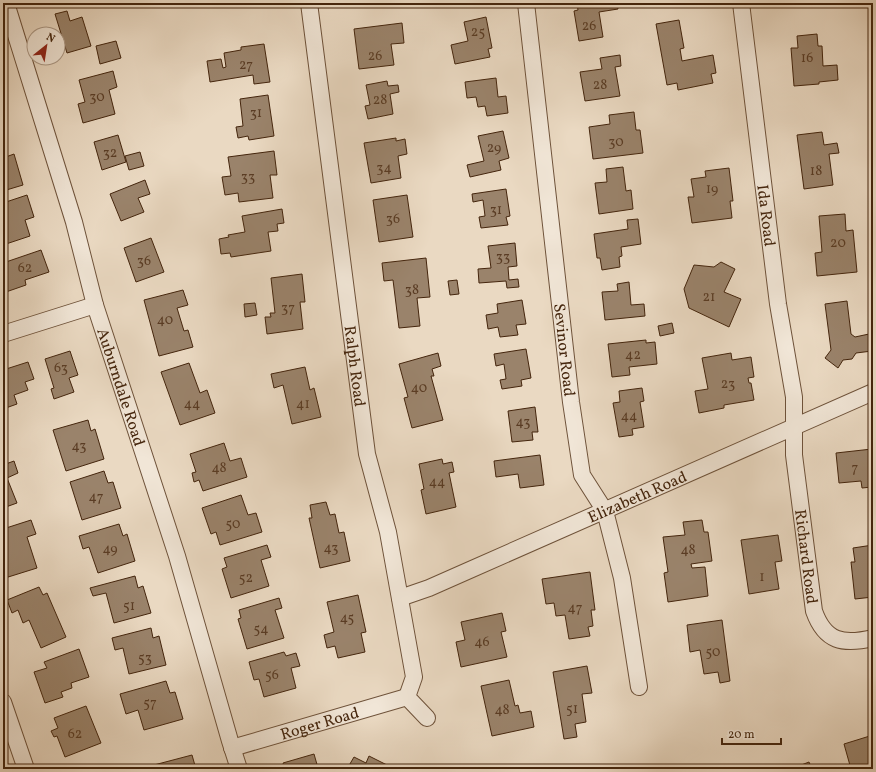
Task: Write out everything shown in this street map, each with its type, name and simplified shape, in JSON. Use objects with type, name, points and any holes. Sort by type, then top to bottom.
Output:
[{"type":"street","name":"Auburndale Road","points":[[6,3],[37,107],[74,222],[95,305],[176,556],[232,748],[240,769]]},
{"type":"street","name":"Ralph Road","points":[[309,3],[367,454],[388,532],[414,677],[407,697]]},
{"type":"street","name":"Sevinor Road","points":[[526,3],[571,402],[582,475],[605,511],[622,578],[639,687]]},
{"type":"street","name":"Ida Road","points":[[741,3],[777,296],[794,397],[794,428]]},
{"type":"street","points":[[3,334],[95,305]]},
{"type":"street","name":"Elizabeth Road","points":[[400,598],[429,588],[873,392]]},
{"type":"street","name":"Richard Road","points":[[794,428],[794,455],[814,611],[819,625],[829,635],[845,642],[873,638]]},
{"type":"street","points":[[407,697],[427,718]]},
{"type":"street","name":"Roger Road","points":[[232,748],[407,697]]},
{"type":"street","points":[[3,702],[26,769]]},
{"type":"building","points":[[577,3],[617,3],[618,9],[599,12],[603,37],[579,41],[574,11],[578,10]]},
{"type":"building","points":[[67,11],[70,21],[82,17],[91,46],[67,53],[66,26],[59,26],[55,14]]},
{"type":"building","points":[[486,17],[492,48],[488,49],[490,57],[455,64],[451,45],[468,41],[464,22]]},
{"type":"building","points":[[679,20],[684,48],[680,49],[682,61],[713,55],[716,73],[711,74],[713,83],[678,90],[677,83],[667,85],[656,24]]},
{"type":"building","points":[[402,23],[404,43],[391,44],[394,65],[359,69],[354,29]]},
{"type":"building","points":[[817,34],[818,46],[822,46],[823,66],[837,65],[838,80],[819,82],[819,84],[794,86],[791,48],[798,48],[797,36]]},
{"type":"building","points":[[116,41],[121,58],[100,64],[96,46]]},
{"type":"building","points":[[264,44],[270,82],[254,84],[253,75],[210,82],[207,61],[221,59],[223,68],[226,67],[224,53],[241,50],[241,47]]},
{"type":"building","points":[[620,55],[621,66],[615,67],[620,96],[585,101],[580,72],[602,69],[600,58]]},
{"type":"building","points":[[113,71],[117,87],[109,90],[115,114],[83,123],[78,104],[85,102],[79,80]]},
{"type":"building","points":[[496,78],[498,97],[506,96],[508,113],[487,116],[485,106],[478,107],[476,97],[467,98],[465,82]]},
{"type":"building","points":[[387,81],[388,86],[398,85],[399,92],[390,94],[393,114],[368,119],[365,106],[370,105],[366,85]]},
{"type":"building","points":[[268,95],[274,136],[249,140],[248,136],[238,138],[236,127],[243,126],[240,99]]},
{"type":"building","points":[[634,112],[636,130],[640,130],[643,153],[593,159],[589,127],[610,124],[609,115]]},
{"type":"building","points":[[503,131],[509,158],[499,161],[501,170],[470,177],[467,165],[484,161],[478,136]]},
{"type":"building","points":[[822,132],[824,145],[837,143],[839,153],[829,154],[833,185],[804,189],[797,135]]},
{"type":"building","points":[[118,135],[126,162],[102,170],[94,142]]},
{"type":"building","points":[[396,138],[396,141],[405,139],[407,154],[398,156],[401,178],[371,183],[364,143]]},
{"type":"building","points":[[274,151],[277,175],[270,175],[273,198],[239,202],[238,193],[225,195],[222,177],[231,176],[228,157]]},
{"type":"building","points":[[140,152],[144,166],[129,170],[125,156]]},
{"type":"building","points":[[14,154],[23,185],[3,191],[3,158]]},
{"type":"building","points":[[623,167],[626,191],[631,190],[633,209],[599,214],[595,183],[607,182],[606,169]]},
{"type":"building","points":[[729,168],[733,201],[730,201],[732,218],[692,223],[688,197],[694,197],[691,179],[706,177],[705,171]]},
{"type":"building","points":[[145,180],[150,194],[138,198],[144,212],[121,221],[110,194]]},
{"type":"building","points":[[506,189],[510,216],[506,217],[508,225],[481,228],[479,217],[485,216],[483,200],[473,202],[472,194]]},
{"type":"building","points":[[27,195],[34,217],[25,220],[30,236],[3,245],[3,203]]},
{"type":"building","points":[[407,195],[413,237],[379,242],[373,200]]},
{"type":"building","points":[[282,209],[284,223],[277,224],[278,231],[268,232],[271,251],[231,257],[230,253],[221,254],[219,239],[229,237],[228,235],[245,232],[242,216]]},
{"type":"building","points":[[845,214],[846,231],[853,230],[857,272],[817,276],[815,253],[822,252],[819,216]]},
{"type":"building","points":[[638,219],[641,244],[621,247],[622,256],[619,257],[620,267],[602,270],[600,258],[597,258],[594,234],[628,229],[627,220]]},
{"type":"building","points":[[151,238],[164,272],[136,282],[124,248]]},
{"type":"building","points":[[515,243],[517,266],[508,267],[509,280],[518,279],[519,287],[507,288],[506,281],[479,283],[478,269],[491,268],[488,246]]},
{"type":"building","points":[[41,250],[49,272],[25,280],[26,285],[3,293],[3,263]]},
{"type":"building","points":[[426,258],[430,297],[417,298],[420,326],[399,328],[393,280],[384,281],[382,263]]},
{"type":"building","points":[[721,262],[735,269],[724,292],[741,299],[729,327],[689,308],[684,289],[694,265],[714,267]]},
{"type":"building","points":[[302,274],[305,302],[300,302],[303,329],[267,334],[265,317],[271,317],[270,313],[275,313],[271,278]]},
{"type":"building","points":[[457,280],[459,294],[450,295],[448,281]]},
{"type":"building","points":[[629,282],[631,305],[644,304],[645,316],[605,320],[602,292],[618,291],[617,284]]},
{"type":"building","points":[[183,290],[188,305],[177,308],[184,331],[188,330],[193,347],[159,356],[144,300]]},
{"type":"building","points":[[522,300],[526,324],[516,325],[518,335],[500,337],[498,327],[488,329],[486,315],[498,313],[497,304]]},
{"type":"building","points":[[847,301],[851,334],[855,337],[869,334],[872,351],[856,353],[852,359],[843,360],[838,368],[825,358],[831,350],[825,304]]},
{"type":"building","points":[[255,303],[257,315],[245,317],[244,304]]},
{"type":"building","points":[[672,323],[674,333],[660,336],[658,326]]},
{"type":"building","points":[[646,340],[646,343],[655,342],[657,364],[629,367],[630,375],[612,377],[608,344]]},
{"type":"building","points":[[526,349],[531,378],[521,380],[522,386],[502,389],[500,380],[506,379],[504,364],[496,366],[494,354]]},
{"type":"building","points":[[70,351],[78,375],[69,378],[74,392],[54,399],[51,389],[54,388],[45,359]]},
{"type":"building","points":[[438,353],[441,366],[432,369],[434,376],[431,376],[443,420],[412,428],[404,398],[408,397],[399,364]]},
{"type":"building","points":[[731,353],[732,360],[751,357],[754,377],[748,378],[749,383],[751,383],[754,400],[724,405],[724,408],[699,413],[695,391],[708,389],[702,358]]},
{"type":"building","points":[[28,362],[34,379],[25,382],[28,390],[14,395],[17,404],[3,409],[3,370]]},
{"type":"building","points":[[189,363],[200,393],[207,390],[215,413],[180,425],[161,372]]},
{"type":"building","points":[[305,367],[310,390],[314,388],[321,417],[292,424],[283,385],[274,388],[271,374]]},
{"type":"building","points":[[642,388],[644,401],[640,402],[644,427],[632,429],[633,435],[619,437],[613,403],[620,402],[619,391]]},
{"type":"building","points":[[535,407],[538,432],[532,432],[533,440],[512,442],[508,411]]},
{"type":"building","points":[[88,420],[91,431],[95,429],[104,459],[66,471],[53,430]]},
{"type":"building","points":[[873,441],[872,487],[862,488],[861,481],[839,483],[836,453],[872,449],[871,442]]},
{"type":"building","points":[[224,443],[230,461],[241,458],[247,477],[203,491],[199,480],[194,482],[192,473],[196,472],[190,454]]},
{"type":"building","points":[[540,455],[544,485],[520,488],[518,474],[496,477],[494,461]]},
{"type":"building","points":[[442,459],[443,464],[452,462],[454,472],[449,473],[456,507],[426,514],[421,490],[424,489],[419,464]]},
{"type":"building","points":[[14,461],[18,473],[7,478],[17,503],[3,508],[3,465]]},
{"type":"building","points":[[104,471],[108,483],[113,482],[121,508],[82,520],[70,482]]},
{"type":"building","points":[[241,495],[248,515],[256,513],[262,532],[220,545],[216,532],[211,534],[202,508]]},
{"type":"building","points":[[326,502],[330,515],[335,514],[339,533],[344,532],[350,561],[320,568],[309,518],[312,518],[310,505]]},
{"type":"building","points":[[31,520],[36,534],[27,537],[37,568],[5,578],[3,571],[3,551],[5,550],[3,529]]},
{"type":"building","points":[[702,520],[704,532],[708,532],[712,561],[691,564],[692,568],[705,567],[708,596],[668,602],[664,573],[668,572],[663,537],[685,535],[683,522]]},
{"type":"building","points":[[119,524],[123,536],[127,534],[135,561],[98,573],[89,547],[83,549],[79,536]]},
{"type":"building","points":[[778,535],[782,561],[775,562],[779,589],[749,594],[741,540]]},
{"type":"building","points":[[267,545],[271,557],[261,560],[269,586],[231,598],[222,569],[227,567],[224,558]]},
{"type":"building","points":[[873,545],[873,597],[855,599],[851,562],[855,562],[853,548]]},
{"type":"building","points":[[590,572],[595,610],[591,610],[593,626],[588,627],[590,636],[569,639],[565,615],[556,616],[554,603],[546,604],[542,579]]},
{"type":"building","points":[[135,576],[138,588],[143,586],[151,613],[114,623],[106,593],[93,596],[90,588]]},
{"type":"building","points":[[39,587],[43,595],[47,593],[66,637],[41,648],[29,620],[23,623],[18,610],[12,613],[7,600]]},
{"type":"building","points":[[358,595],[366,632],[361,633],[365,652],[338,658],[335,646],[327,648],[324,635],[334,632],[327,602]]},
{"type":"building","points":[[279,598],[282,608],[275,610],[284,638],[247,649],[238,619],[241,618],[239,610]]},
{"type":"building","points":[[502,613],[506,631],[501,632],[507,657],[461,667],[456,642],[465,640],[461,622]]},
{"type":"building","points":[[722,620],[730,681],[720,683],[718,672],[704,674],[700,650],[690,652],[687,625]]},
{"type":"building","points":[[151,628],[153,638],[159,636],[166,665],[129,674],[123,648],[115,650],[112,638]]},
{"type":"building","points":[[79,649],[89,677],[71,683],[72,688],[61,692],[63,697],[45,703],[34,672],[47,668],[44,662]]},
{"type":"building","points":[[284,652],[286,656],[296,653],[300,666],[291,668],[296,688],[264,697],[259,679],[254,680],[249,662]]},
{"type":"building","points":[[587,666],[592,693],[582,694],[586,722],[575,724],[577,737],[564,739],[553,672]]},
{"type":"building","points":[[509,680],[515,706],[518,705],[520,713],[531,711],[534,727],[492,736],[481,686]]},
{"type":"building","points":[[166,681],[170,693],[175,692],[183,719],[144,730],[138,710],[126,714],[120,694]]},
{"type":"building","points":[[86,706],[101,743],[65,757],[57,736],[54,737],[51,731],[58,728],[54,718]]},
{"type":"building","points":[[873,735],[873,767],[851,769],[844,744]]},
{"type":"building","points":[[314,754],[318,768],[285,769],[283,763]]},
{"type":"building","points":[[192,755],[196,769],[155,769],[154,765]]},
{"type":"building","points":[[369,756],[395,769],[347,769],[354,757],[366,763]]},
{"type":"building","points":[[809,762],[812,769],[791,769]]}]
